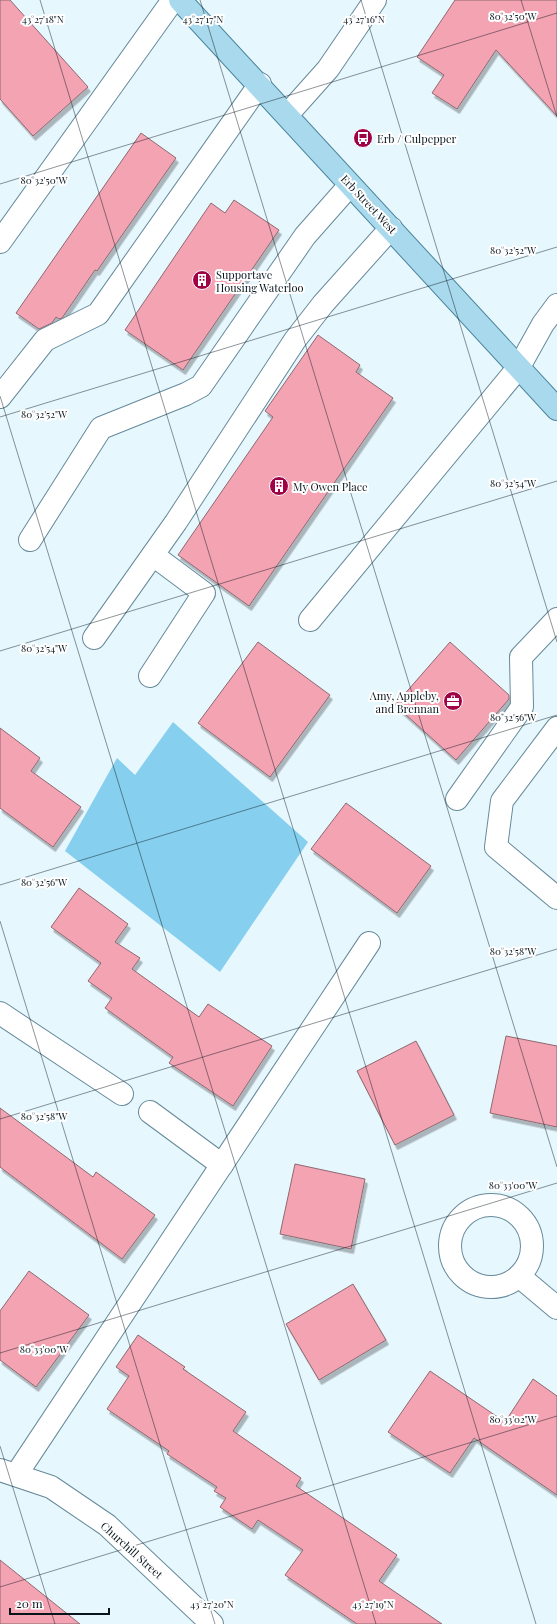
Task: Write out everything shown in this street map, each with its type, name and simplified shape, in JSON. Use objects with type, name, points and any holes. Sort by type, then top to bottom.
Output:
[{"type":"main road","name":"Erb Street West","points":[[180,0],[260,84],[350,185],[557,409]]},
{"type":"street","points":[[0,242],[173,0]]},
{"type":"street","points":[[287,115],[328,69],[375,0]]},
{"type":"street","points":[[0,397],[45,340],[98,314],[260,84]]},
{"type":"street","points":[[30,540],[101,428],[186,394],[201,386],[305,236],[350,185]]},
{"type":"street","points":[[94,638],[176,522],[295,340],[323,304],[391,228]]},
{"type":"street","points":[[310,620],[519,367],[543,324],[557,305]]},
{"type":"street","points":[[150,676],[204,593],[153,555]]},
{"type":"street","points":[[457,800],[522,707],[521,657],[557,619]]},
{"type":"street","points":[[557,728],[502,801],[496,847],[557,898]]},
{"type":"street","points":[[8,1472],[222,1165],[369,943]]},
{"type":"street","points":[[0,1013],[122,1094]]},
{"type":"street","points":[[150,1112],[222,1165]]},
{"type":"street","points":[[519,1276],[557,1308]]},
{"type":"street","name":"Churchill Street","points":[[8,1472],[50,1487],[107,1525],[212,1624]]},
{"type":"shaded area","points":[[173,722],[308,842],[220,972],[65,851],[117,758],[135,775]]},
{"type":"building","points":[[0,0],[10,0],[88,87],[33,136],[0,99]]},
{"type":"building","points":[[455,0],[557,0],[557,116],[496,50],[457,109],[432,93],[444,75],[417,57]]},
{"type":"building","points":[[141,133],[176,158],[97,271],[95,270],[62,318],[59,319],[56,317],[52,323],[39,329],[16,313]]},
{"type":"building","name":"Supportave Housing Waterloo","points":[[234,200],[279,230],[183,370],[125,330],[211,203],[225,213]]},
{"type":"building","name":"My Owen Place","points":[[318,335],[360,365],[356,372],[393,398],[249,606],[178,555],[273,417],[265,411]]},
{"type":"building","points":[[258,642],[330,695],[270,777],[198,723]]},
{"type":"building","name":"Amy, Appleby, and Brennan","points":[[450,642],[509,695],[509,699],[456,760],[395,705]]},
{"type":"building","points":[[0,728],[40,758],[31,771],[81,807],[53,847],[0,808]]},
{"type":"building","points":[[346,803],[431,866],[397,913],[311,849]]},
{"type":"building","points":[[79,888],[128,924],[115,942],[140,958],[132,969],[199,1017],[208,1004],[272,1046],[233,1106],[169,1063],[173,1057],[105,1008],[112,998],[88,981],[101,963],[51,927]]},
{"type":"building","points":[[506,1036],[557,1046],[557,1127],[490,1113]]},
{"type":"building","points":[[416,1041],[454,1115],[395,1145],[357,1071]]},
{"type":"building","points":[[0,1108],[93,1177],[96,1172],[155,1215],[122,1259],[0,1167]]},
{"type":"building","points":[[295,1164],[365,1179],[351,1249],[280,1234]]},
{"type":"building","points":[[29,1271],[89,1315],[36,1387],[0,1360],[0,1311]]},
{"type":"building","points":[[353,1284],[386,1340],[319,1380],[286,1324]]},
{"type":"building","points":[[138,1335],[185,1367],[183,1369],[246,1412],[233,1431],[301,1478],[296,1486],[397,1555],[379,1581],[442,1624],[357,1624],[285,1575],[303,1550],[258,1520],[252,1529],[220,1507],[226,1498],[214,1491],[217,1487],[167,1454],[169,1451],[107,1409],[129,1376],[116,1367]]},
{"type":"building","points":[[430,1371],[505,1422],[533,1379],[557,1396],[557,1495],[474,1438],[450,1473],[388,1432]]},
{"type":"building","points":[[0,1560],[80,1624],[0,1624]]},
{"type":"place","name":"Erb / Culpepper","points":[[363,138]]},
{"type":"place","name":"Supportave Housing Waterloo","points":[[202,280]]},
{"type":"place","name":"My Owen Place","points":[[279,486]]},
{"type":"place","name":"Amy, Appleby, and Brennan","points":[[453,701]]}]
